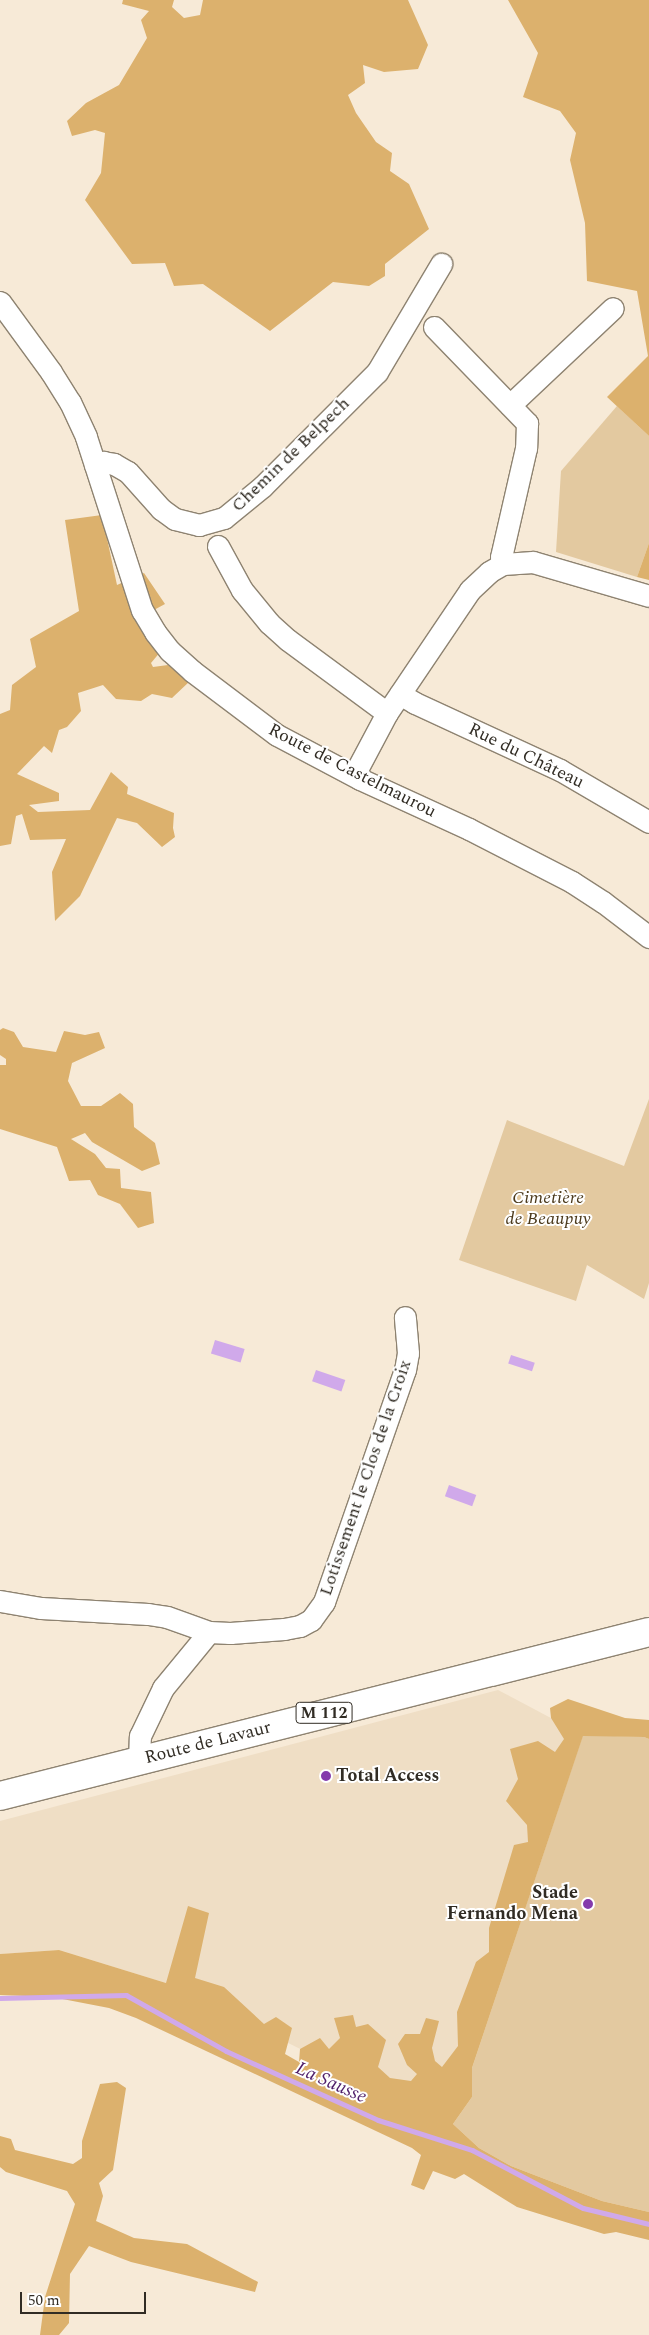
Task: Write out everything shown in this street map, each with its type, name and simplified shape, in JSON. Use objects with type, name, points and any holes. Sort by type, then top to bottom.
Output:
[{"type":"main road","name":"Route de Lavaur","points":[[0,1796],[649,1632]]},
{"type":"street","name":"Chemin de Belpech","points":[[95,465],[103,462],[114,464],[128,472],[161,509],[175,519],[199,525],[224,518],[263,486],[377,372],[442,264]]},
{"type":"street","name":"Route de Castelmaurou","points":[[0,302],[51,372],[70,402],[95,465],[142,610],[160,638],[192,671],[277,735],[572,882],[603,902],[649,937]]},
{"type":"street","points":[[510,404],[613,308]]},
{"type":"street","points":[[434,327],[527,423],[526,448],[501,556],[503,564]]},
{"type":"street","points":[[218,546],[242,590],[269,623],[288,640],[387,714]]},
{"type":"street","points":[[354,775],[400,694],[470,590],[489,572],[503,564],[532,562],[649,596]]},
{"type":"street","name":"Rue du Château","points":[[400,694],[415,703],[560,770],[649,822]]},
{"type":"street","name":"Lotissement le Clos de la Croix","points":[[0,1601],[41,1608],[148,1614],[167,1617],[209,1632],[252,1633],[300,1626],[319,1612],[328,1592],[405,1370],[408,1353],[405,1317]]},
{"type":"street","points":[[139,1761],[140,1736],[163,1688],[209,1632]]},
{"type":"shaded area","points":[[123,0],[174,0],[172,7],[184,18],[200,15],[203,0],[408,0],[428,45],[418,69],[384,72],[363,65],[365,83],[348,95],[356,113],[376,142],[392,153],[390,171],[409,184],[429,229],[385,264],[385,276],[369,286],[333,282],[270,331],[203,284],[174,286],[165,263],[132,264],[85,200],[101,173],[105,133],[95,130],[72,136],[67,121],[86,103],[119,85],[147,38],[141,20],[149,11],[122,4]]},
{"type":"shaded area","points":[[508,0],[649,0],[649,436],[607,397],[648,356],[637,291],[587,281],[585,223],[570,160],[576,133],[560,111],[523,97],[538,53]]},
{"type":"shaded area","points":[[102,515],[117,585],[144,573],[165,604],[141,617],[161,651],[151,663],[153,667],[168,665],[190,681],[172,698],[152,694],[141,701],[116,699],[103,685],[78,693],[81,711],[67,727],[59,730],[52,753],[44,746],[17,774],[59,793],[59,801],[29,805],[38,812],[90,810],[111,772],[128,787],[127,794],[174,813],[173,828],[175,837],[162,847],[137,823],[117,818],[80,896],[55,921],[52,872],[66,839],[30,840],[22,814],[16,816],[11,844],[0,846],[0,714],[10,710],[12,685],[36,667],[30,639],[79,611],[65,520]]},
{"type":"shaded area","points":[[649,543],[649,580],[637,577]]},
{"type":"shaded area","points":[[3,1028],[14,1032],[23,1047],[56,1052],[64,1031],[85,1035],[99,1032],[105,1048],[72,1063],[68,1081],[81,1106],[101,1106],[120,1093],[133,1104],[134,1127],[155,1143],[160,1164],[142,1171],[92,1142],[85,1133],[71,1139],[95,1154],[106,1168],[120,1169],[121,1188],[151,1192],[154,1223],[138,1228],[120,1204],[98,1195],[90,1180],[69,1181],[57,1147],[0,1129],[0,1065],[6,1065],[6,1059],[0,1055],[0,1030]]},
{"type":"shaded area","points":[[215,1340],[245,1349],[241,1362],[211,1353]]},
{"type":"shaded area","points":[[511,1355],[535,1363],[532,1371],[508,1364]]},
{"type":"shaded area","points":[[316,1370],[345,1380],[341,1391],[312,1381]]},
{"type":"shaded area","points":[[449,1485],[476,1495],[472,1506],[445,1496]]},
{"type":"shaded area","points":[[498,1690],[583,1735],[453,2124],[166,1983],[59,1950],[0,1954],[0,1821]]},
{"type":"shaded area","points":[[568,1699],[625,1718],[649,1720],[649,1739],[644,1737],[583,1736],[472,2068],[472,2097],[453,2124],[479,2148],[511,2166],[602,2201],[649,2212],[649,2240],[616,2232],[604,2234],[517,2207],[464,2174],[455,2179],[433,2171],[424,2190],[411,2185],[421,2155],[412,2148],[136,2018],[109,2008],[52,1997],[0,1995],[0,1954],[59,1950],[166,1983],[188,1906],[209,1913],[195,1978],[224,1987],[264,2024],[276,2017],[292,2028],[285,2054],[299,2062],[300,2049],[320,2038],[329,2049],[340,2038],[334,2018],[353,2015],[356,2027],[368,2024],[386,2040],[378,2067],[390,2078],[411,2081],[417,2074],[407,2065],[398,2044],[405,2034],[420,2034],[426,2018],[439,2021],[432,2048],[435,2061],[442,2067],[458,2046],[457,2012],[476,1962],[489,1952],[489,1928],[514,1845],[528,1842],[527,1825],[506,1801],[518,1779],[510,1749],[538,1741],[555,1752],[564,1739],[551,1718],[550,1708]]},
{"type":"shaded area","points":[[117,2082],[126,2088],[113,2170],[99,2183],[103,2196],[96,2221],[134,2238],[187,2244],[258,2282],[255,2292],[131,2262],[89,2246],[70,2274],[69,2323],[59,2335],[40,2335],[45,2297],[75,2204],[67,2191],[6,2172],[0,2167],[0,2136],[11,2139],[15,2150],[73,2164],[82,2158],[82,2141],[100,2084]]},
{"type":"green space","points":[[617,406],[649,436],[649,543],[637,577],[556,552],[561,471]]},
{"type":"green space","name":"Cimetière de Beaupuy","points":[[649,1099],[649,1283],[644,1299],[587,1265],[576,1301],[459,1260],[507,1120],[624,1166]]},
{"type":"green space","name":"Stade Fernando Mena","points":[[583,1735],[644,1737],[649,1739],[649,2212],[602,2201],[511,2166],[479,2148],[453,2124],[472,2097],[472,2068]]},
{"type":"waterway","name":"La Sausse","points":[[0,1998],[126,1995],[226,2051],[378,2120],[472,2150],[583,2208],[649,2224]]},
{"type":"place","name":"Total Access","points":[[326,1776]]},
{"type":"place","name":"Stade Fernando Mena","points":[[588,1904]]}]
